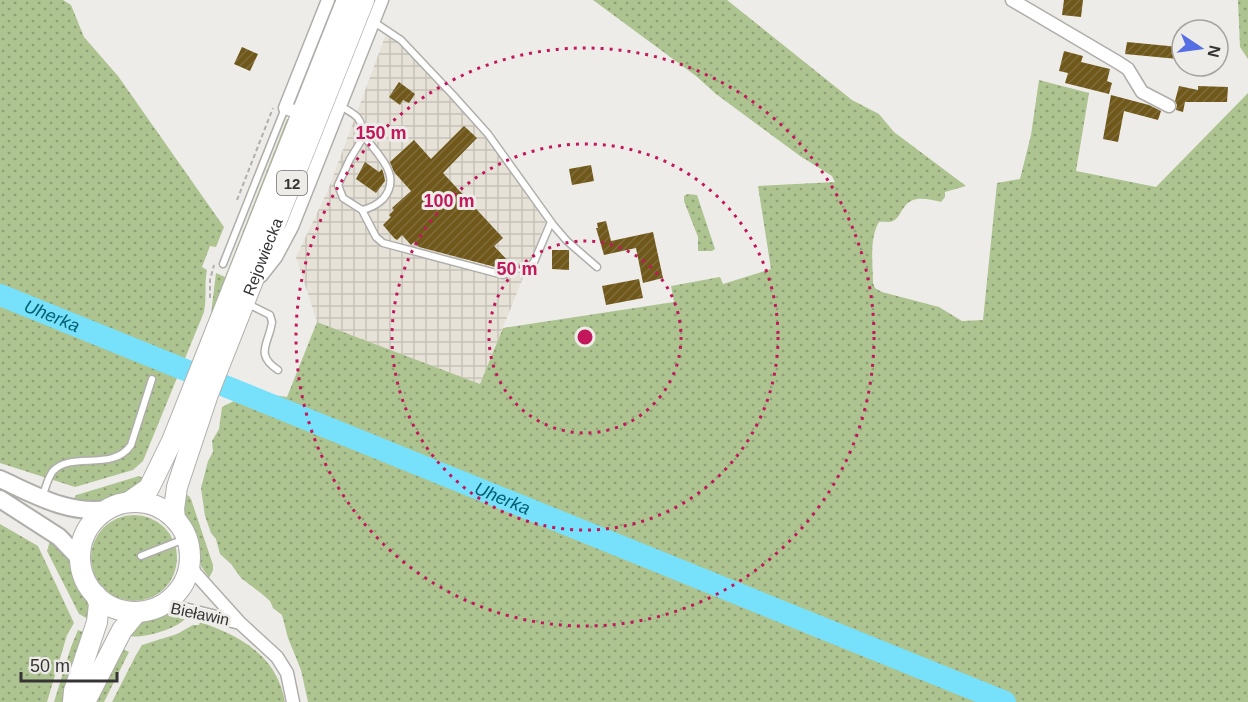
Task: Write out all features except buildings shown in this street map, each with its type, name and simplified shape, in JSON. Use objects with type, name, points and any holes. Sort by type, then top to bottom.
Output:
[{"type":"highway","name":"Rejowiecka","points":[[129,502],[141,495],[155,478],[200,392],[212,363],[294,111],[347,0]]},
{"type":"highway","name":"Rejowiecka","points":[[212,363],[247,296],[364,0]]},
{"type":"highway","name":"Rejowiecka","points":[[175,519],[177,487],[200,392]]},
{"type":"highway","name":"12","points":[[81,560],[83,542],[90,525],[108,509],[129,502],[139,502],[159,507],[175,519],[187,538],[190,561],[184,583],[177,592],[159,606],[137,612]]},
{"type":"highway","points":[[81,560],[85,579],[96,595],[115,608],[137,612],[122,630],[86,702]]},
{"type":"highway","points":[[73,702],[74,691],[99,612],[96,595]]},
{"type":"main road","points":[[0,479],[74,509],[97,511],[108,509]]},
{"type":"main road","points":[[0,499],[59,537],[81,560]]},
{"type":"street","points":[[294,111],[328,0]]},
{"type":"street","points":[[247,296],[276,257],[292,227],[382,0]]},
{"type":"street","points":[[1012,0],[1128,69],[1143,92],[1169,106]]},
{"type":"street","name":"Bieławin","points":[[190,561],[195,573],[240,623],[272,651],[282,664],[290,682],[293,702]]},
{"type":"street","name":"Bieławin","points":[[159,606],[180,608],[240,623]]},
{"type":"lane","points":[[374,22],[401,40],[460,103],[488,134],[567,242],[597,267]]},
{"type":"lane","points":[[340,106],[357,116],[364,136],[391,175],[391,184],[386,195],[379,203],[362,210]]},
{"type":"lane","points":[[223,264],[294,111]]},
{"type":"lane","points":[[364,136],[346,166],[339,185],[343,198],[362,210],[376,237],[383,243],[503,275],[518,268],[530,267],[551,222]]},
{"type":"lane","points":[[247,296],[270,315],[272,322],[263,348],[264,355],[271,366],[278,370]]},
{"type":"lane","points":[[41,497],[53,471],[66,464],[115,458],[125,454],[131,445],[152,379]]},
{"type":"lane","points":[[141,556],[187,538]]},
{"type":"shaded area","points":[[386,34],[400,41],[485,135],[546,221],[480,384],[317,322],[296,257],[328,190]]},
{"type":"green space","points":[[0,0],[63,0],[71,5],[84,37],[118,76],[224,227],[216,247],[210,246],[202,267],[207,270],[204,312],[143,461],[133,470],[75,487],[0,463]]},
{"type":"green space","points":[[593,0],[727,0],[852,100],[879,114],[894,132],[966,186],[945,192],[945,197],[941,202],[913,200],[893,221],[879,222],[872,252],[875,288],[882,292],[939,307],[962,321],[983,320],[997,183],[1020,179],[1031,135],[1039,80],[1089,93],[1076,171],[1156,187],[1248,93],[1248,702],[308,702],[301,670],[288,638],[282,615],[273,608],[270,601],[241,578],[220,554],[205,516],[201,488],[208,461],[213,452],[212,441],[219,429],[222,407],[252,392],[287,397],[317,322],[480,384],[503,328],[674,302],[671,286],[720,277],[723,284],[771,269],[758,186],[835,182],[832,176],[800,156]]},
{"type":"green space","points":[[1238,0],[1248,0],[1248,59],[1240,47]]},
{"type":"green space","points":[[287,119],[290,119],[197,357],[194,356],[211,314],[216,273],[225,277]]},
{"type":"green space","points":[[697,195],[715,249],[712,251],[698,251],[698,237],[684,201],[684,196]]},
{"type":"green space","points":[[139,476],[145,479],[123,496],[97,505],[72,502],[76,495]]},
{"type":"green space","points":[[183,493],[191,499],[213,565],[209,578],[201,566],[194,534],[182,511]]},
{"type":"green space","points":[[134,515],[158,522],[170,534],[177,558],[170,582],[158,594],[134,601],[110,594],[98,582],[91,558],[98,534],[110,522]]},
{"type":"green space","points":[[0,524],[38,546],[74,623],[67,635],[47,702],[0,702]]},
{"type":"green space","points":[[50,541],[73,564],[77,581],[89,601],[90,620],[79,614],[47,551]]},
{"type":"green space","points":[[168,614],[186,617],[176,625],[159,632],[140,636],[127,635],[138,623]]},
{"type":"green space","points":[[200,622],[243,641],[255,650],[274,672],[285,702],[112,702],[142,645],[177,634],[193,625],[199,625]]},
{"type":"green space","points":[[78,630],[86,633],[63,702],[54,702],[71,647]]},
{"type":"green space","points":[[121,648],[129,652],[104,702],[96,702]]},
{"type":"waterway","name":"Uherka","points":[[0,295],[1005,702]]}]
